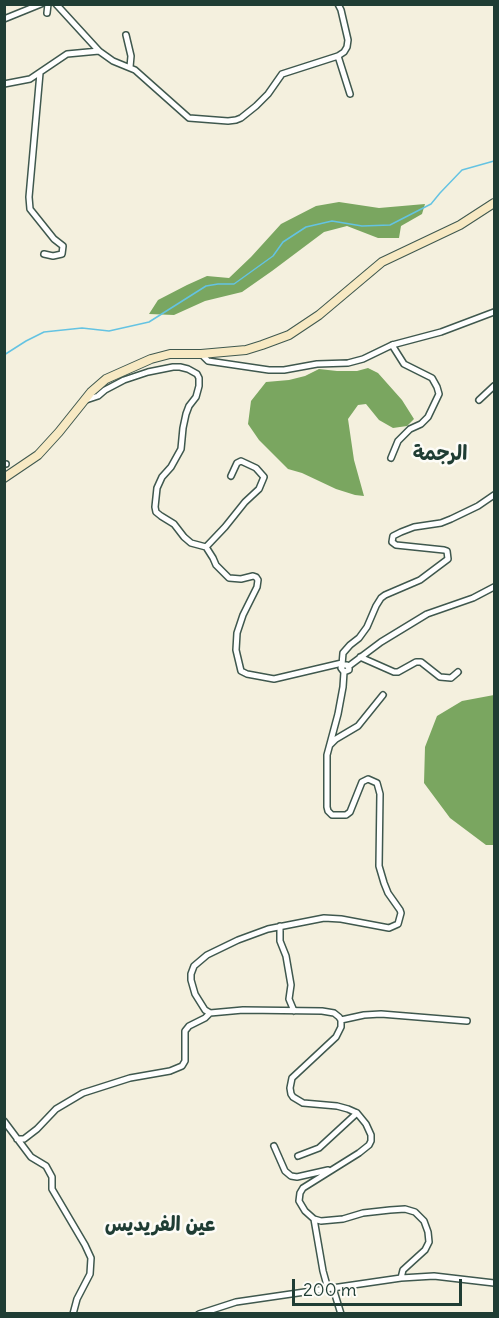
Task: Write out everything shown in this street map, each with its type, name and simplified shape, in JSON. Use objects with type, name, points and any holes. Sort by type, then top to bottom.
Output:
[{"type":"main road","points":[[4,478],[38,455],[91,392],[106,379],[151,358],[170,354],[246,350],[289,334],[319,315],[382,262],[460,225],[495,203]]},
{"type":"street","points":[[4,19],[41,4]]},
{"type":"street","points":[[47,13],[48,4]]},
{"type":"street","points":[[56,4],[99,51],[113,61],[130,67],[142,75],[189,118],[228,121],[236,120],[248,113],[262,100],[282,74],[344,52],[348,40],[338,4]]},
{"type":"street","points":[[126,35],[131,56],[130,67]]},
{"type":"street","points":[[4,84],[30,79],[67,54],[99,51]]},
{"type":"street","points":[[338,56],[350,94]]},
{"type":"street","points":[[40,73],[29,197],[30,209],[54,239],[63,246],[62,254],[53,256],[44,254]]},
{"type":"street","points":[[201,354],[208,361],[269,370],[284,370],[317,363],[355,362],[392,345],[441,332],[494,314]]},
{"type":"street","points":[[391,458],[398,441],[410,429],[421,424],[428,417],[439,394],[432,378],[404,364],[392,345]]},
{"type":"street","points":[[84,401],[98,396],[124,380],[148,372],[180,367],[188,369],[199,378],[196,396],[186,414],[181,449],[171,467],[159,481],[155,507],[156,512],[174,524],[191,543],[206,547],[216,565],[229,578],[241,579],[253,576],[258,580],[237,633],[236,650],[241,671],[247,674],[274,679],[344,667],[427,614],[495,588]]},
{"type":"street","points":[[479,400],[495,386]]},
{"type":"street","points":[[206,547],[259,489],[264,477],[256,468],[241,461],[237,463],[231,476]]},
{"type":"street","points":[[401,1278],[403,1270],[425,1250],[429,1242],[424,1221],[415,1212],[398,1209],[363,1213],[331,1221],[314,1219],[304,1211],[299,1197],[303,1188],[369,1145],[371,1134],[357,1113],[348,1108],[303,1103],[293,1097],[290,1088],[292,1078],[336,1037],[341,1027],[339,1017],[329,1011],[237,1010],[210,1013],[205,1010],[195,994],[191,974],[194,966],[223,946],[280,926],[324,918],[389,928],[396,926],[401,913],[388,893],[379,866],[379,787],[375,781],[366,779],[362,782],[350,812],[346,815],[332,815],[327,807],[328,746],[338,714],[343,687],[343,653],[367,627],[376,606],[385,594],[420,580],[448,559],[447,551],[444,550],[396,545],[392,542],[393,536],[414,527],[451,519],[495,495]]},
{"type":"street","points":[[360,657],[394,672],[416,662],[421,662],[440,677],[447,679],[458,672]]},
{"type":"street","points":[[328,746],[358,726],[382,695]]},
{"type":"street","points":[[280,926],[280,941],[286,956],[291,985],[289,999],[294,1011]]},
{"type":"street","points":[[17,1139],[24,1139],[56,1109],[83,1093],[130,1078],[170,1071],[182,1066],[185,1061],[185,1031],[210,1013]]},
{"type":"street","points":[[341,1020],[381,1014],[467,1020]]},
{"type":"street","points":[[298,1156],[319,1148],[357,1113]]},
{"type":"street","points":[[4,1121],[31,1157],[46,1166],[52,1177],[52,1189],[91,1258],[90,1275],[77,1299],[73,1314]]},
{"type":"street","points":[[274,1146],[285,1171],[291,1176],[297,1177],[332,1169]]},
{"type":"street","points":[[314,1219],[322,1270],[342,1314]]},
{"type":"street","points":[[200,1314],[236,1302],[401,1278],[446,1276],[495,1283]]},
{"type":"green space","points":[[339,202],[379,208],[425,204],[422,214],[401,226],[399,238],[378,238],[347,226],[324,232],[242,292],[205,301],[174,315],[149,314],[158,300],[207,276],[229,278],[281,224],[316,206]]},
{"type":"green space","points":[[368,368],[378,373],[402,400],[414,419],[407,426],[393,428],[379,420],[366,404],[358,405],[348,419],[354,460],[364,496],[336,489],[288,469],[259,440],[248,424],[251,401],[266,382],[289,380],[319,369],[357,371]]},
{"type":"green space","points":[[494,695],[494,845],[486,845],[450,818],[424,783],[425,747],[437,716],[462,701]]},
{"type":"waterway","points":[[4,355],[44,332],[82,328],[109,331],[149,322],[206,286],[234,284],[273,256],[283,242],[306,227],[332,221],[362,226],[390,225],[431,204],[462,170],[494,161]]},
{"type":"district","name":"الرجمة","points":[[440,454]]},
{"type":"district","name":"عين الفريديس","points":[[160,1225]]}]
